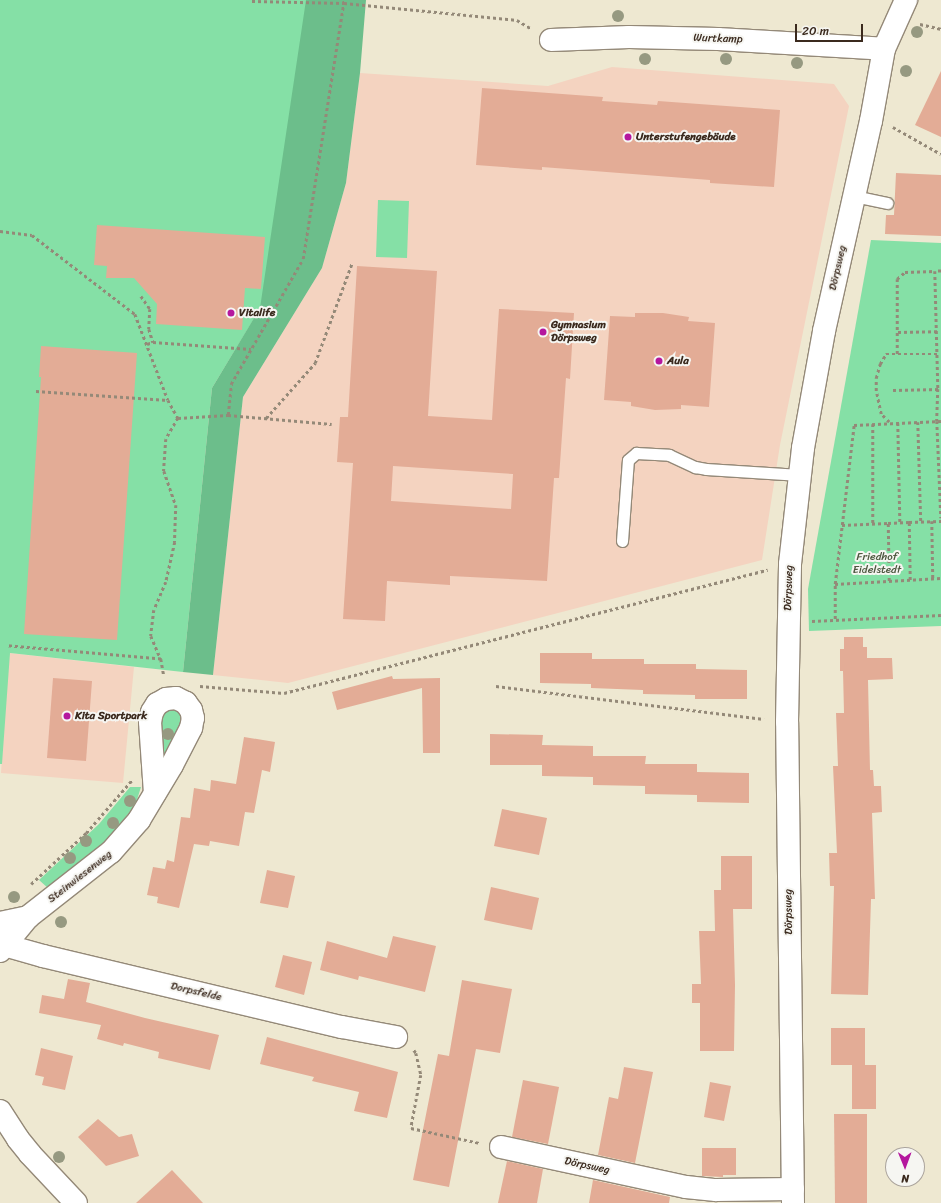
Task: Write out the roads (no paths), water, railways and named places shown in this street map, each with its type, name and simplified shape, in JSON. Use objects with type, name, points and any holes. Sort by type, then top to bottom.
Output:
[{"type":"street","name":"Dörpsweg","points":[[492,1146],[686,1187],[793,1196],[787,722],[790,564],[800,475],[824,331],[871,121],[884,49],[906,0]]},
{"type":"street","name":"Wurtkamp","points":[[551,40],[629,37],[718,38],[884,49]]},
{"type":"street","name":"Steinwiesenweg","points":[[1,942],[28,917],[112,852],[138,820],[154,786]]},
{"type":"street","name":"Steinwiesenweg","points":[[0,923],[28,917]]},
{"type":"street","name":"Dorpsfelde","points":[[1,942],[43,956],[327,1024],[396,1037]]},
{"type":"street","points":[[0,1111],[26,1149],[76,1203]]},
{"type":"lane","points":[[854,196],[887,203]]},
{"type":"lane","points":[[622,541],[628,460],[636,453],[670,455],[695,467],[706,469],[800,475]]},
{"type":"place","name":"Unterstufengebäude","points":[[628,137]]},
{"type":"place","name":"Vitalife","points":[[231,313]]},
{"type":"place","name":"Gymnasium Dörpsweg","points":[[543,332]]},
{"type":"place","name":"Aula","points":[[659,361]]},
{"type":"place","name":"Kita Sportpark","points":[[67,716]]},
{"type":"park label","name":"Friedhof Eidelstedt","points":[[877,564]]}]
